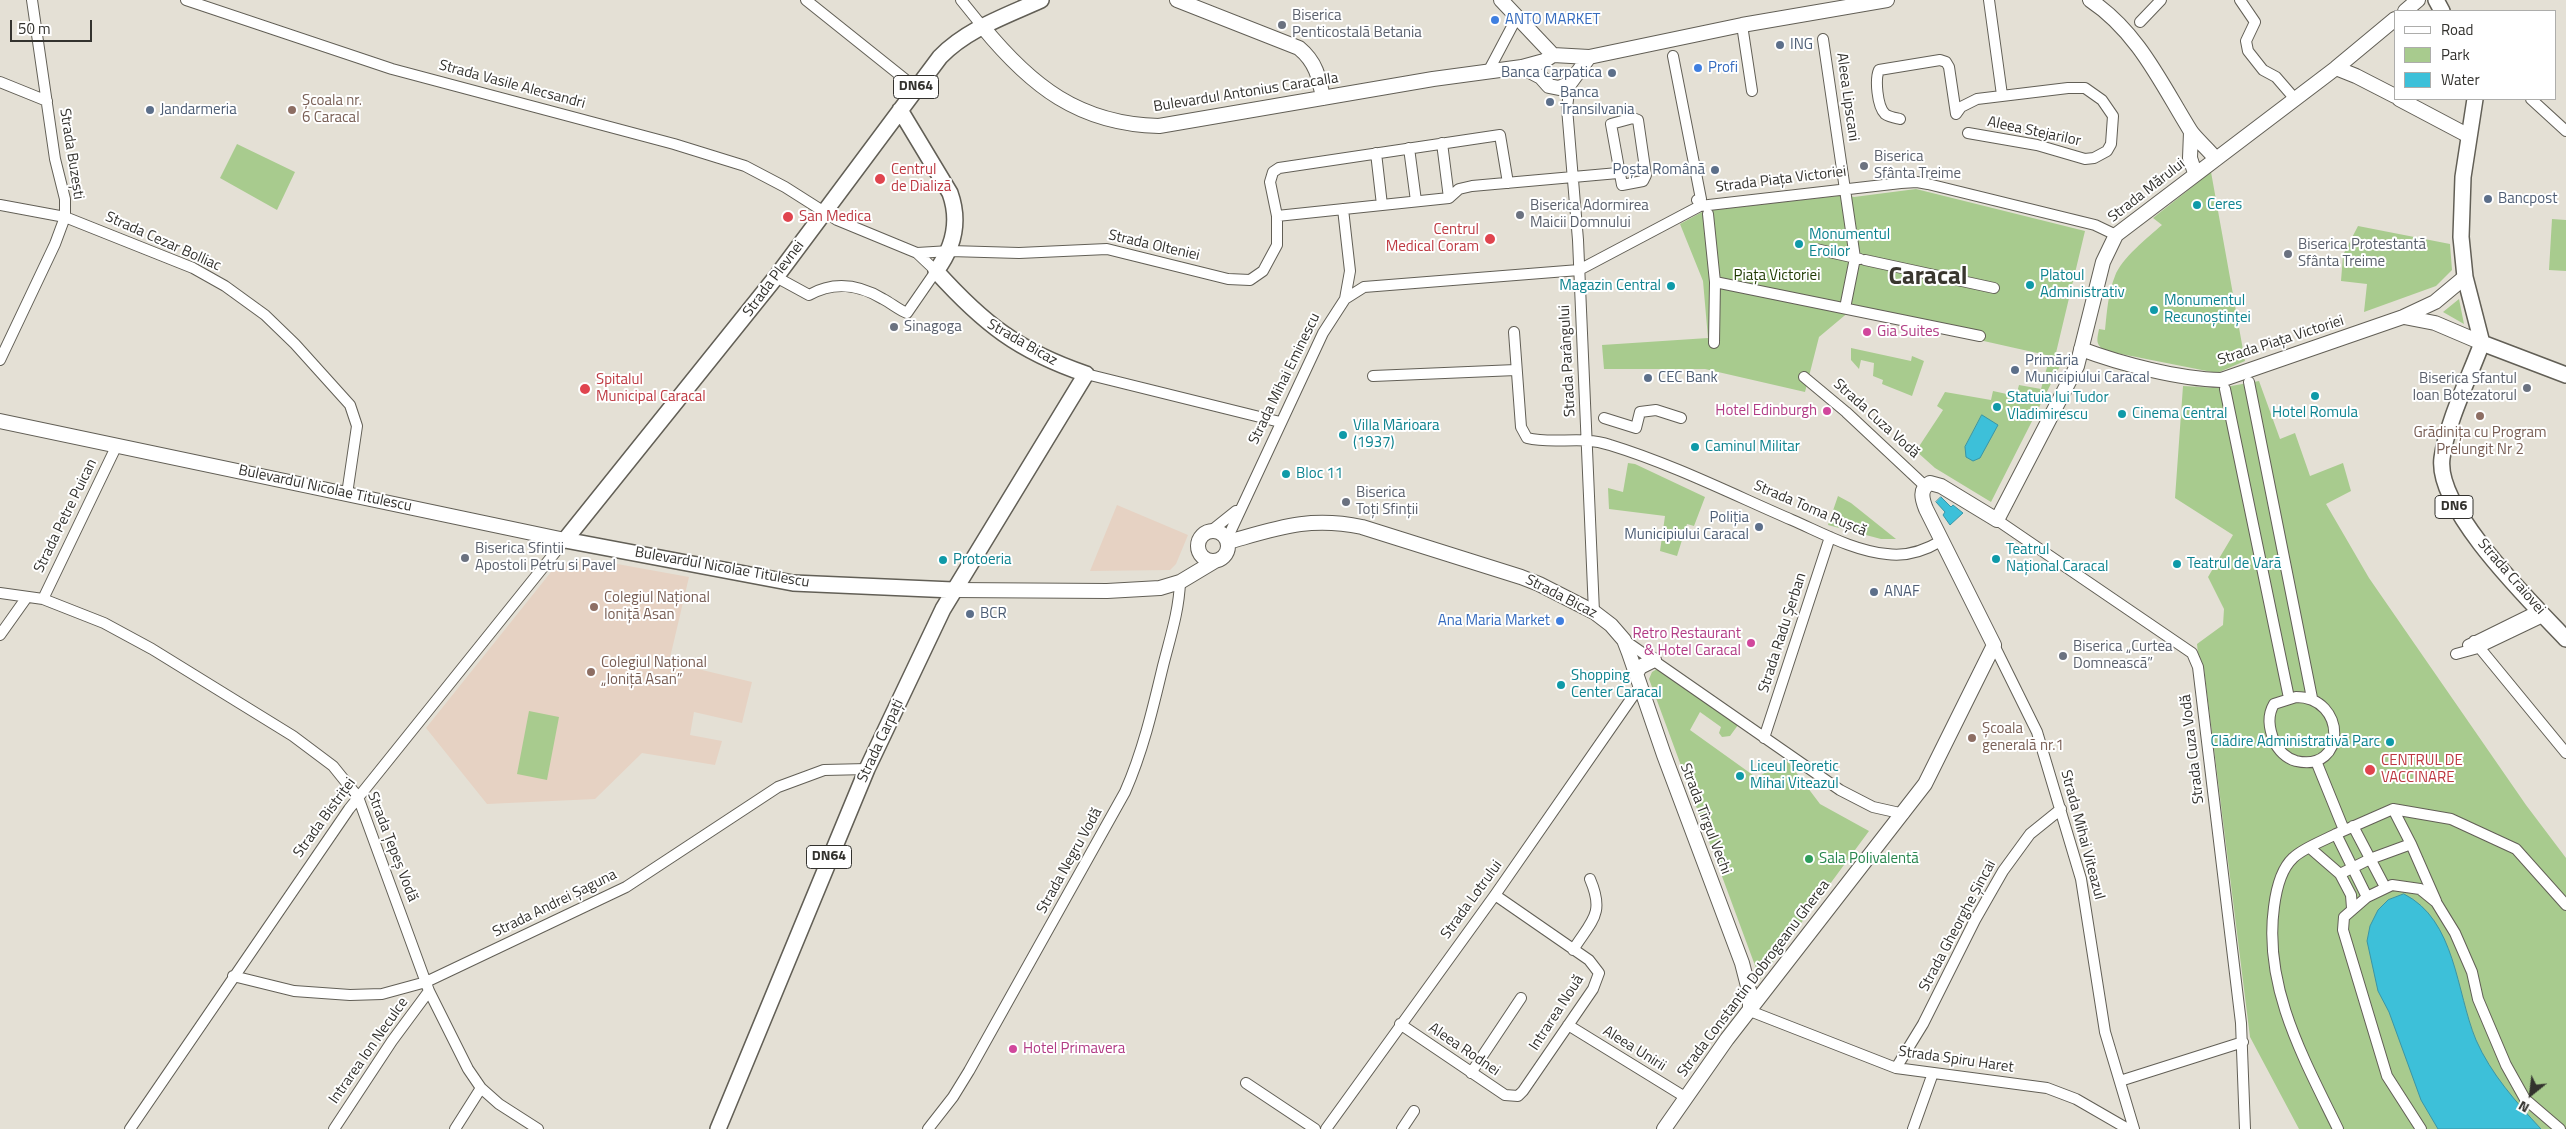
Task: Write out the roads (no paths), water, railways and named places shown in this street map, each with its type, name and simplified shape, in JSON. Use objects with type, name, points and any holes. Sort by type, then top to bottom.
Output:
[{"type":"main road","name":"Strada Plevnei","points":[[565,540],[776,277],[916,88],[949,48],[982,26],[1041,0]]},
{"type":"main road","points":[[1177,0],[1299,48],[1309,56],[1316,67],[1323,98]]},
{"type":"main road","points":[[1501,0],[1554,57],[1573,64],[1572,79]]},
{"type":"main road","name":"Bulevardul Antonius Caracalla","points":[[982,26],[1004,53],[1042,87],[1074,108],[1115,122],[1138,125],[1181,124],[1489,70],[1522,67],[1554,57],[1589,57],[1742,25],[1887,0]]},
{"type":"main road","points":[[2090,0],[2116,21],[2136,44],[2162,81],[2191,132],[2215,158]]},
{"type":"main road","points":[[2406,10],[2418,0]]},
{"type":"main road","name":"Strada Mărului","points":[[1997,520],[2077,366],[2103,262],[2116,235],[2336,68],[2394,20]]},
{"type":"main road","points":[[1541,77],[1541,66],[1554,57]]},
{"type":"main road","points":[[1522,67],[1541,77],[1546,84],[1553,88],[1559,88],[1572,79],[1589,57]]},
{"type":"main road","points":[[2336,68],[2394,95]]},
{"type":"main road","points":[[2401,100],[2469,136]]},
{"type":"main road","points":[[2475,100],[2461,210],[2465,277],[2482,343],[2566,375]]},
{"type":"main road","points":[[900,110],[950,192],[955,215],[950,251],[936,271]]},
{"type":"main road","points":[[2191,132],[2190,158],[2196,173]]},
{"type":"main road","name":"Strada Bicaz","points":[[936,271],[982,319],[1004,335],[1059,365],[1086,374]]},
{"type":"main road","name":"Strada Piața Victoriei","points":[[2081,349],[2105,358],[2189,377],[2221,380],[2403,317],[2435,302],[2465,277]]},
{"type":"main road","name":"Strada Piața Victoriei","points":[[2403,317],[2436,323],[2482,343]]},
{"type":"main road","name":"Strada Craiovei","points":[[2482,343],[2446,441],[2442,460],[2447,494],[2470,531],[2566,638]]},
{"type":"main road","name":"Strada Carpați","points":[[718,1129],[867,769],[953,590],[1086,374]]},
{"type":"main road","name":"Bulevardul Nicolae Titulescu","points":[[0,421],[116,447],[565,540],[793,583],[953,590],[1160,588],[1183,580],[1215,561]]},
{"type":"main road","name":"Strada Cuza Vodă","points":[[1925,486],[1934,483],[1941,486],[1997,520]]},
{"type":"main road","points":[[1925,486],[1921,495],[1922,501],[1994,645]]},
{"type":"main road","name":"Strada Bicaz","points":[[1227,541],[1297,524],[1337,522],[1394,536],[1521,576],[1594,612],[1611,625],[1624,640]]},
{"type":"main road","points":[[1183,580],[1199,551],[1199,540],[1202,536],[1211,531],[1222,533],[1227,541],[1224,557],[1215,561],[1205,559],[1199,551]]},
{"type":"main road","name":"Strada Tîrgul Vechi","points":[[1624,640],[1742,963],[1750,994],[1750,1011]]},
{"type":"main road","name":"Strada Constantin Dobrogeanu Gherea","points":[[1664,1129],[1685,1097],[1750,1011],[1904,814],[1934,767],[1981,668],[1994,645]]},
{"type":"main road","points":[[1638,680],[1640,667],[1654,660]]},
{"type":"street","name":"Strada Buzești","points":[[0,360],[55,244],[65,217],[64,200],[55,159],[32,0]]},
{"type":"street","name":"Strada Vasile Alecsandri","points":[[186,0],[392,69],[725,159],[767,177],[824,213]]},
{"type":"street","points":[[806,0],[916,88]]},
{"type":"street","name":"Bulevardul Antonius Caracalla","points":[[961,0],[982,26]]},
{"type":"street","name":"Aleea Stejarilor","points":[[1968,133],[2037,145],[2085,159],[2100,156],[2111,144],[2113,116],[2102,100],[2085,88],[2002,95],[1989,0]]},
{"type":"street","points":[[2140,22],[2161,0]]},
{"type":"street","points":[[2240,0],[2255,22],[2246,41],[2248,51],[2263,70],[2276,77],[2295,99]]},
{"type":"street","points":[[1489,70],[1518,17]]},
{"type":"street","points":[[1742,25],[1752,91]]},
{"type":"street","name":"Aleea Lipscani","points":[[1824,39],[1844,190],[1860,259],[1845,308]]},
{"type":"street","points":[[1671,56],[1702,199],[1697,200],[1671,56]]},
{"type":"street","points":[[1900,119],[1889,116],[1882,107],[1877,75],[1885,67],[1946,62],[1949,67],[1956,114],[1968,103],[2002,95]]},
{"type":"street","name":"Strada Parângului","points":[[1572,79],[1567,108],[1574,177],[1579,270],[1588,439],[1594,612]]},
{"type":"street","points":[[0,82],[48,101]]},
{"type":"street","name":"Strada Parângului","points":[[1553,88],[1567,108]]},
{"type":"street","points":[[2531,100],[2566,131]]},
{"type":"street","points":[[1636,118],[1645,179],[1622,185],[1618,173],[1611,124],[1636,118]]},
{"type":"street","points":[[1382,205],[1376,153],[1500,135],[1508,183]]},
{"type":"street","points":[[1442,144],[1450,198]]},
{"type":"street","points":[[1409,148],[1416,201]]},
{"type":"street","name":"Strada Olteniei","points":[[917,253],[950,251],[1019,253],[1107,249],[1228,279],[1250,280],[1263,271],[1271,260],[1277,245],[1277,216],[1270,182],[1271,176],[1279,168],[1376,153]]},
{"type":"street","points":[[1277,216],[1450,198],[1459,189],[1618,173]]},
{"type":"street","name":"Strada Piața Victoriei","points":[[1579,270],[1700,206],[1917,182],[2095,224],[2116,235]]},
{"type":"street","name":"Strada Cezar Bolliac","points":[[0,205],[65,217],[201,273],[253,305],[295,344],[350,404],[356,416],[357,440],[348,494]]},
{"type":"street","points":[[1343,209],[1350,270],[1345,299]]},
{"type":"street","name":"Strada Bicaz","points":[[824,213],[917,253],[936,271]]},
{"type":"street","points":[[1708,214],[1715,282],[1714,343]]},
{"type":"street","points":[[1816,249],[1994,288]]},
{"type":"street","name":"Strada Mihai Eminescu","points":[[1227,541],[1280,422],[1323,333],[1345,299],[1364,287],[1381,284],[1579,270]]},
{"type":"street","points":[[776,277],[808,295],[830,285],[854,286],[882,298],[907,313],[936,271]]},
{"type":"street","points":[[1715,282],[1980,336]]},
{"type":"street","points":[[1372,376],[1516,370],[1514,332]]},
{"type":"street","name":"Strada Toma Rușcă","points":[[1516,370],[1521,426],[1527,438],[1539,441],[1588,439],[1610,445],[1687,474],[1830,537],[1873,552],[1889,555],[1915,553],[1941,540]]},
{"type":"street","name":"Strada Bicaz","points":[[1086,374],[1280,422]]},
{"type":"street","name":"Strada Cuza Vodă","points":[[1804,378],[1846,412],[1925,486]]},
{"type":"street","points":[[2249,382],[2312,698],[2328,712],[2334,726],[2335,738],[2332,747],[2325,756],[2308,763],[2289,759],[2275,744],[2270,729],[2270,710],[2274,704],[2289,698],[2312,698]]},
{"type":"street","points":[[2225,389],[2289,698]]},
{"type":"street","points":[[1604,418],[1636,428],[1640,412],[1656,410],[1681,418]]},
{"type":"street","name":"Strada Petre Puican","points":[[43,599],[116,447]]},
{"type":"street","name":"Strada Mihai Eminescu","points":[[1211,531],[1227,520],[1244,500]]},
{"type":"street","name":"Strada Cuza Vodă","points":[[1997,520],[2192,653],[2197,663],[2200,674],[2243,1042],[2245,1129]]},
{"type":"street","name":"Strada Radu Șerban","points":[[1764,738],[1830,537]]},
{"type":"street","name":"Strada Bistriței","points":[[130,1129],[233,976],[358,797],[565,540]]},
{"type":"street","name":"Strada Negru Vodă","points":[[928,1129],[953,1097],[969,1071],[1125,792],[1135,769],[1149,723],[1177,612],[1183,580]]},
{"type":"street","name":"Strada Țepeș Vodă","points":[[0,593],[43,599],[104,623],[152,649],[293,736],[333,766],[358,797],[428,987],[468,1069],[481,1088],[499,1104],[538,1129]]},
{"type":"street","points":[[0,635],[27,597]]},
{"type":"street","points":[[2542,613],[2476,644],[2566,753]]},
{"type":"street","name":"Strada Bicaz","points":[[1624,640],[1855,799],[1873,807],[1904,814]]},
{"type":"street","name":"Strada Mihai Viteazul","points":[[1994,645],[2037,732],[2082,879],[2105,1032],[2134,1129]]},
{"type":"street","name":"Strada Lotrului","points":[[1326,1129],[1495,895],[1638,680]]},
{"type":"street","points":[[2316,761],[2344,830],[2352,868],[2367,897]]},
{"type":"street","name":"Strada Andrei Șaguna","points":[[233,976],[294,991],[350,995],[382,994],[428,987],[626,887],[778,787],[824,770],[867,769]]},
{"type":"street","name":"Strada Gheorghe Șincai","points":[[1896,1068],[1924,1024],[2003,870],[2030,834],[2061,809]]},
{"type":"street","points":[[2393,809],[2411,844],[2436,902],[2454,933],[2472,972],[2478,999],[2511,1073],[2525,1099],[2560,1129]]},
{"type":"street","points":[[2338,1129],[2290,1026],[2275,975],[2271,946],[2272,917],[2276,890],[2292,858],[2344,830],[2393,809],[2451,819],[2516,849],[2566,905]]},
{"type":"street","points":[[2344,830],[2370,859],[2385,887]]},
{"type":"street","points":[[2340,874],[2370,859],[2411,844]]},
{"type":"street","points":[[2310,848],[2340,874],[2351,896],[2352,908]]},
{"type":"street","points":[[1573,950],[1596,913],[1597,896],[1590,879]]},
{"type":"street","points":[[2421,1129],[2387,1076],[2343,930],[2344,916],[2367,897],[2385,887],[2392,885],[2420,889],[2436,902]]},
{"type":"street","name":"Intrarea Nouă","points":[[1495,895],[1594,965],[1598,973],[1593,989],[1523,1092],[1512,1097]]},
{"type":"street","name":"Intrarea Ion Neculce","points":[[334,1129],[428,987]]},
{"type":"street","points":[[1472,1073],[1521,998]]},
{"type":"street","name":"Strada Spiru Haret","points":[[1750,1011],[1896,1068],[2047,1088],[2076,1099],[2128,1129]]},
{"type":"street","name":"Aleea Rodnei","points":[[1400,1024],[1505,1095],[1512,1097]]},
{"type":"street","name":"Aleea Unirii","points":[[1568,1025],[1685,1097]]},
{"type":"street","points":[[2120,1081],[2243,1042]]},
{"type":"street","points":[[1913,1129],[1933,1073]]},
{"type":"street","points":[[1246,1083],[1315,1129]]},
{"type":"street","points":[[455,1129],[481,1088]]},
{"type":"street","points":[[1402,1129],[1414,1111]]},
{"type":"water","points":[[1982,415],[1998,425],[1980,458],[1973,461],[1966,457],[1965,447]]},
{"type":"water","points":[[1941,497],[1951,507],[1953,505],[1963,513],[1950,525],[1943,515],[1945,512],[1936,502]]},
{"type":"water","points":[[2404,894],[2421,906],[2434,921],[2452,959],[2469,1021],[2482,1052],[2505,1087],[2541,1129],[2438,1129],[2421,1100],[2389,1012],[2378,991],[2367,941],[2370,926],[2378,910],[2388,900]]},
{"type":"place","name":"ANTO MARKET","points":[[1495,20]]},
{"type":"place","name":"Biserica Penticostală Betania","points":[[1282,25]]},
{"type":"place","name":"ING","points":[[1780,45]]},
{"type":"place","name":"Profi","points":[[1698,68]]},
{"type":"place","name":"Banca Carpatica","points":[[1612,73]]},
{"type":"place","name":"Banca Transilvania","points":[[1550,102]]},
{"type":"place","name":"Jandarmeria","points":[[150,110]]},
{"type":"place","name":"Școala nr. 6 Caracal","points":[[292,110]]},
{"type":"place","name":"Biserica Sfânta Treime","points":[[1864,166]]},
{"type":"place","name":"Poșta Română","points":[[1715,170]]},
{"type":"place","name":"Centrul de Dializă","points":[[880,179]]},
{"type":"place","name":"Bancpost","points":[[2488,199]]},
{"type":"place","name":"Ceres","points":[[2197,205]]},
{"type":"place","name":"Biserica Adormirea Maicii Domnului","points":[[1520,215]]},
{"type":"place","name":"San Medica","points":[[788,217]]},
{"type":"place","name":"Centrul Medical Coram","points":[[1490,239]]},
{"type":"place","name":"Monumentul Eroilor","points":[[1799,244]]},
{"type":"place","name":"Biserica Protestantă Sfânta Treime","points":[[2288,254]]},
{"type":"place","name":"Platoul Administrativ","points":[[2030,285]]},
{"type":"place","name":"Magazin Central","points":[[1671,286]]},
{"type":"place","name":"Monumentul Recunoștinței","points":[[2154,310]]},
{"type":"place","name":"Sinagoga","points":[[894,327]]},
{"type":"place","name":"Gia Suites","points":[[1867,332]]},
{"type":"place","name":"Primăria Municipiului Caracal","points":[[2015,370]]},
{"type":"place","name":"CEC Bank","points":[[1648,378]]},
{"type":"place","name":"Biserica Sfantul Ioan Botezatorul","points":[[2527,388]]},
{"type":"place","name":"Spitalul Municipal Caracal","points":[[585,389]]},
{"type":"place","name":"Hotel Romula","points":[[2315,396]]},
{"type":"place","name":"Statuia lui Tudor Vladimirescu","points":[[1997,407]]},
{"type":"place","name":"Hotel Edinburgh","points":[[1827,411]]},
{"type":"place","name":"Cinema Central","points":[[2122,414]]},
{"type":"place","name":"Grădinița cu Program Prelungit Nr 2","points":[[2480,416]]},
{"type":"place","name":"Villa Mărioara (1937)","points":[[1343,435]]},
{"type":"place","name":"Caminul Militar","points":[[1695,447]]},
{"type":"place","name":"Bloc 11","points":[[1286,474]]},
{"type":"place","name":"Biserica Toți Sfinții","points":[[1346,502]]},
{"type":"place","name":"Poliția Municipiului Caracal","points":[[1759,527]]},
{"type":"place","name":"Biserica Sfintii Apostoli Petru si Pavel","points":[[465,558]]},
{"type":"place","name":"Teatrul Național Caracal","points":[[1996,559]]},
{"type":"place","name":"Protoeria","points":[[943,560]]},
{"type":"place","name":"Teatrul de Vară","points":[[2177,564]]},
{"type":"place","name":"ANAF","points":[[1874,592]]},
{"type":"place","name":"Colegiul Național Ioniță Asan","points":[[594,607]]},
{"type":"place","name":"BCR","points":[[970,614]]},
{"type":"place","name":"Ana Maria Market","points":[[1560,621]]},
{"type":"place","name":"Retro Restaurant & Hotel Caracal","points":[[1751,643]]},
{"type":"place","name":"Biserica „Curtea Domnească”","points":[[2063,656]]},
{"type":"place","name":"Colegiul Național „Ioniță Asan”","points":[[591,672]]},
{"type":"place","name":"Shopping Center Caracal","points":[[1561,685]]},
{"type":"place","name":"Școala generală nr.1","points":[[1972,738]]},
{"type":"place","name":"Clădire Administrativă Parc","points":[[2390,742]]},
{"type":"place","name":"CENTRUL DE VACCINARE","points":[[2370,770]]},
{"type":"place","name":"Liceul Teoretic Mihai Viteazul","points":[[1740,776]]},
{"type":"place","name":"Sala Polivalentă","points":[[1809,859]]},
{"type":"place","name":"Hotel Primavera","points":[[1013,1049]]},
{"type":"district","name":"Caracal","points":[[1928,278]]},
{"type":"park label","name":"Piața Victoriei","points":[[1777,276]]}]
